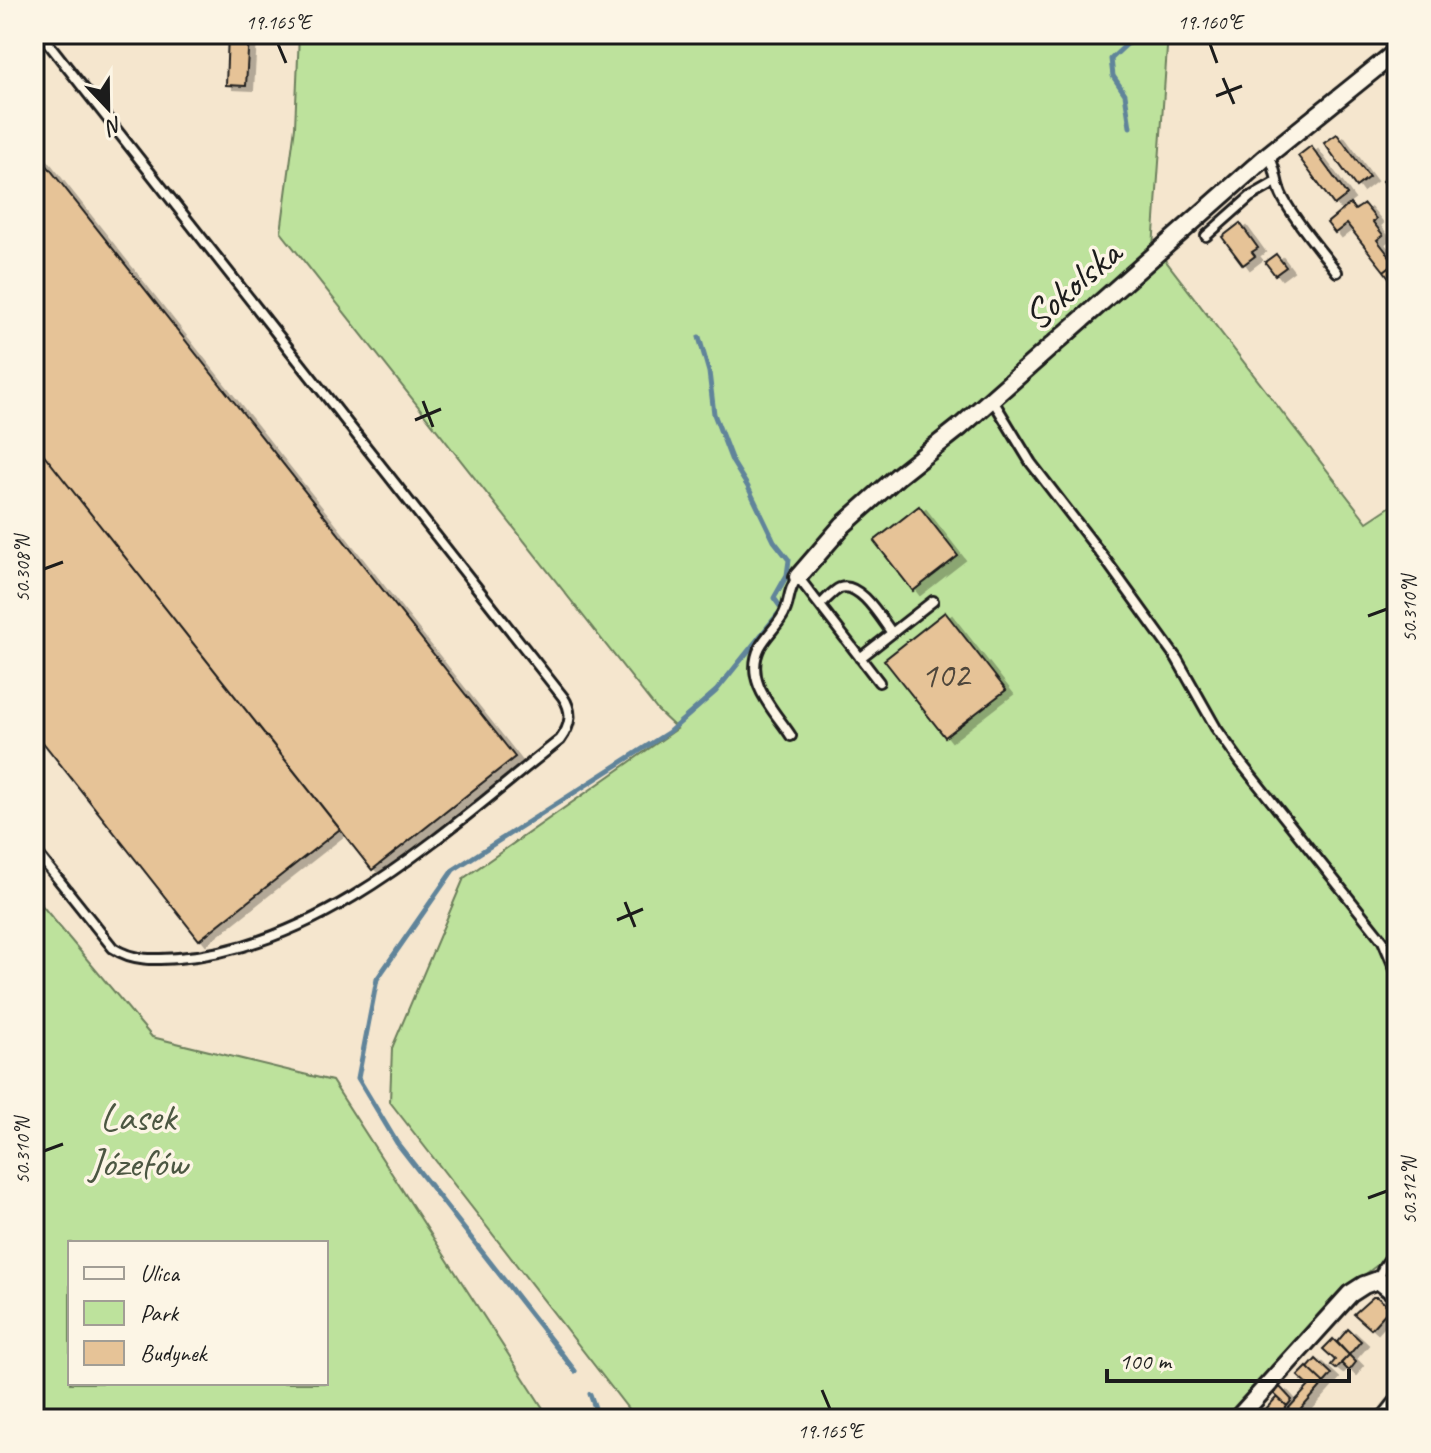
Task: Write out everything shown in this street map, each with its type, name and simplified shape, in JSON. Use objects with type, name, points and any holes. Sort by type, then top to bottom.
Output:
[{"type":"street","name":"Sokolska","points":[[798,577],[854,515],[898,476],[992,399],[1268,155],[1397,51]]},
{"type":"street","points":[[1237,1419],[1350,1294],[1378,1280],[1397,1295]]},
{"type":"street","points":[[1385,1419],[1397,1404]]},
{"type":"lane","points":[[34,849],[113,948],[124,955],[137,959],[203,956],[296,927],[375,883],[560,740],[568,729],[570,719],[569,706],[563,697],[41,34]]},
{"type":"lane","points":[[1268,155],[1273,162],[1283,199],[1337,272]]},
{"type":"lane","points":[[1206,236],[1250,197],[1276,182]]},
{"type":"lane","points":[[992,399],[1023,451],[1177,659],[1216,728],[1241,763],[1383,941],[1397,974]]},
{"type":"lane","points":[[791,736],[754,680],[760,648],[785,613],[790,587],[798,577],[879,682]]},
{"type":"lane","points":[[820,605],[841,588],[850,587],[863,596],[892,633]]},
{"type":"lane","points":[[860,658],[933,601]]},
{"type":"lane","points":[[1378,1280],[1397,1248]]},
{"type":"green space","points":[[299,34],[1168,34],[1153,248],[1367,522],[1397,502],[1397,1289],[1376,1266],[1345,1290],[1225,1419],[636,1419],[390,1102],[392,1048],[464,878],[677,729],[658,711],[281,232],[295,127]]},
{"type":"green space","name":"Lasek Józefów","points":[[34,896],[152,1037],[332,1081],[550,1419],[34,1419]]},
{"type":"building","points":[[228,34],[249,34],[246,86],[226,85]]},
{"type":"building","points":[[1337,134],[1369,177],[1356,187],[1324,143]]},
{"type":"building","points":[[1311,146],[1347,195],[1334,205],[1298,156]]},
{"type":"building","points":[[34,149],[515,757],[372,870],[34,442]]},
{"type":"building","points":[[1394,173],[1397,177],[1397,200],[1383,181]]},
{"type":"building","points":[[1350,204],[1355,210],[1364,204],[1376,219],[1373,222],[1383,235],[1377,240],[1395,263],[1384,271],[1347,224],[1335,233],[1327,223]]},
{"type":"building","points":[[1240,223],[1258,248],[1252,252],[1255,256],[1243,265],[1222,237]]},
{"type":"building","points":[[1276,254],[1286,267],[1275,275],[1265,262]]},
{"type":"building","points":[[1397,261],[1397,288],[1384,271]]},
{"type":"building","points":[[34,442],[340,829],[199,940],[34,731]]},
{"type":"building","points":[[919,506],[958,556],[913,591],[874,541]]},
{"type":"building","points":[[945,612],[1006,690],[945,737],[884,660]]},
{"type":"building","points":[[1373,1297],[1390,1308],[1371,1329],[1354,1314]]},
{"type":"building","points":[[1348,1329],[1361,1341],[1349,1355],[1337,1342]]},
{"type":"building","points":[[1333,1339],[1349,1355],[1336,1369],[1331,1365],[1335,1360],[1323,1349]]},
{"type":"building","points":[[1349,1355],[1356,1362],[1349,1371],[1341,1363]]},
{"type":"building","points":[[1316,1359],[1332,1374],[1324,1383],[1308,1368]]},
{"type":"building","points":[[1307,1367],[1324,1383],[1294,1417],[1287,1410],[1309,1386],[1298,1376]]},
{"type":"building","points":[[1280,1387],[1292,1400],[1287,1406],[1274,1394]]},
{"type":"building","points":[[1277,1397],[1287,1406],[1285,1409],[1291,1419],[1268,1419],[1262,1413]]},
{"type":"waterway","points":[[1130,127],[1125,94],[1113,76],[1111,59],[1128,43],[1132,34]]},
{"type":"waterway","points":[[575,1371],[397,1143],[358,1078],[377,979],[453,870],[669,732],[716,691],[782,609],[774,598],[787,575],[789,560],[774,541],[732,461],[714,414],[709,372],[699,337]]},
{"type":"waterway","points":[[590,1394],[599,1419]]}]
